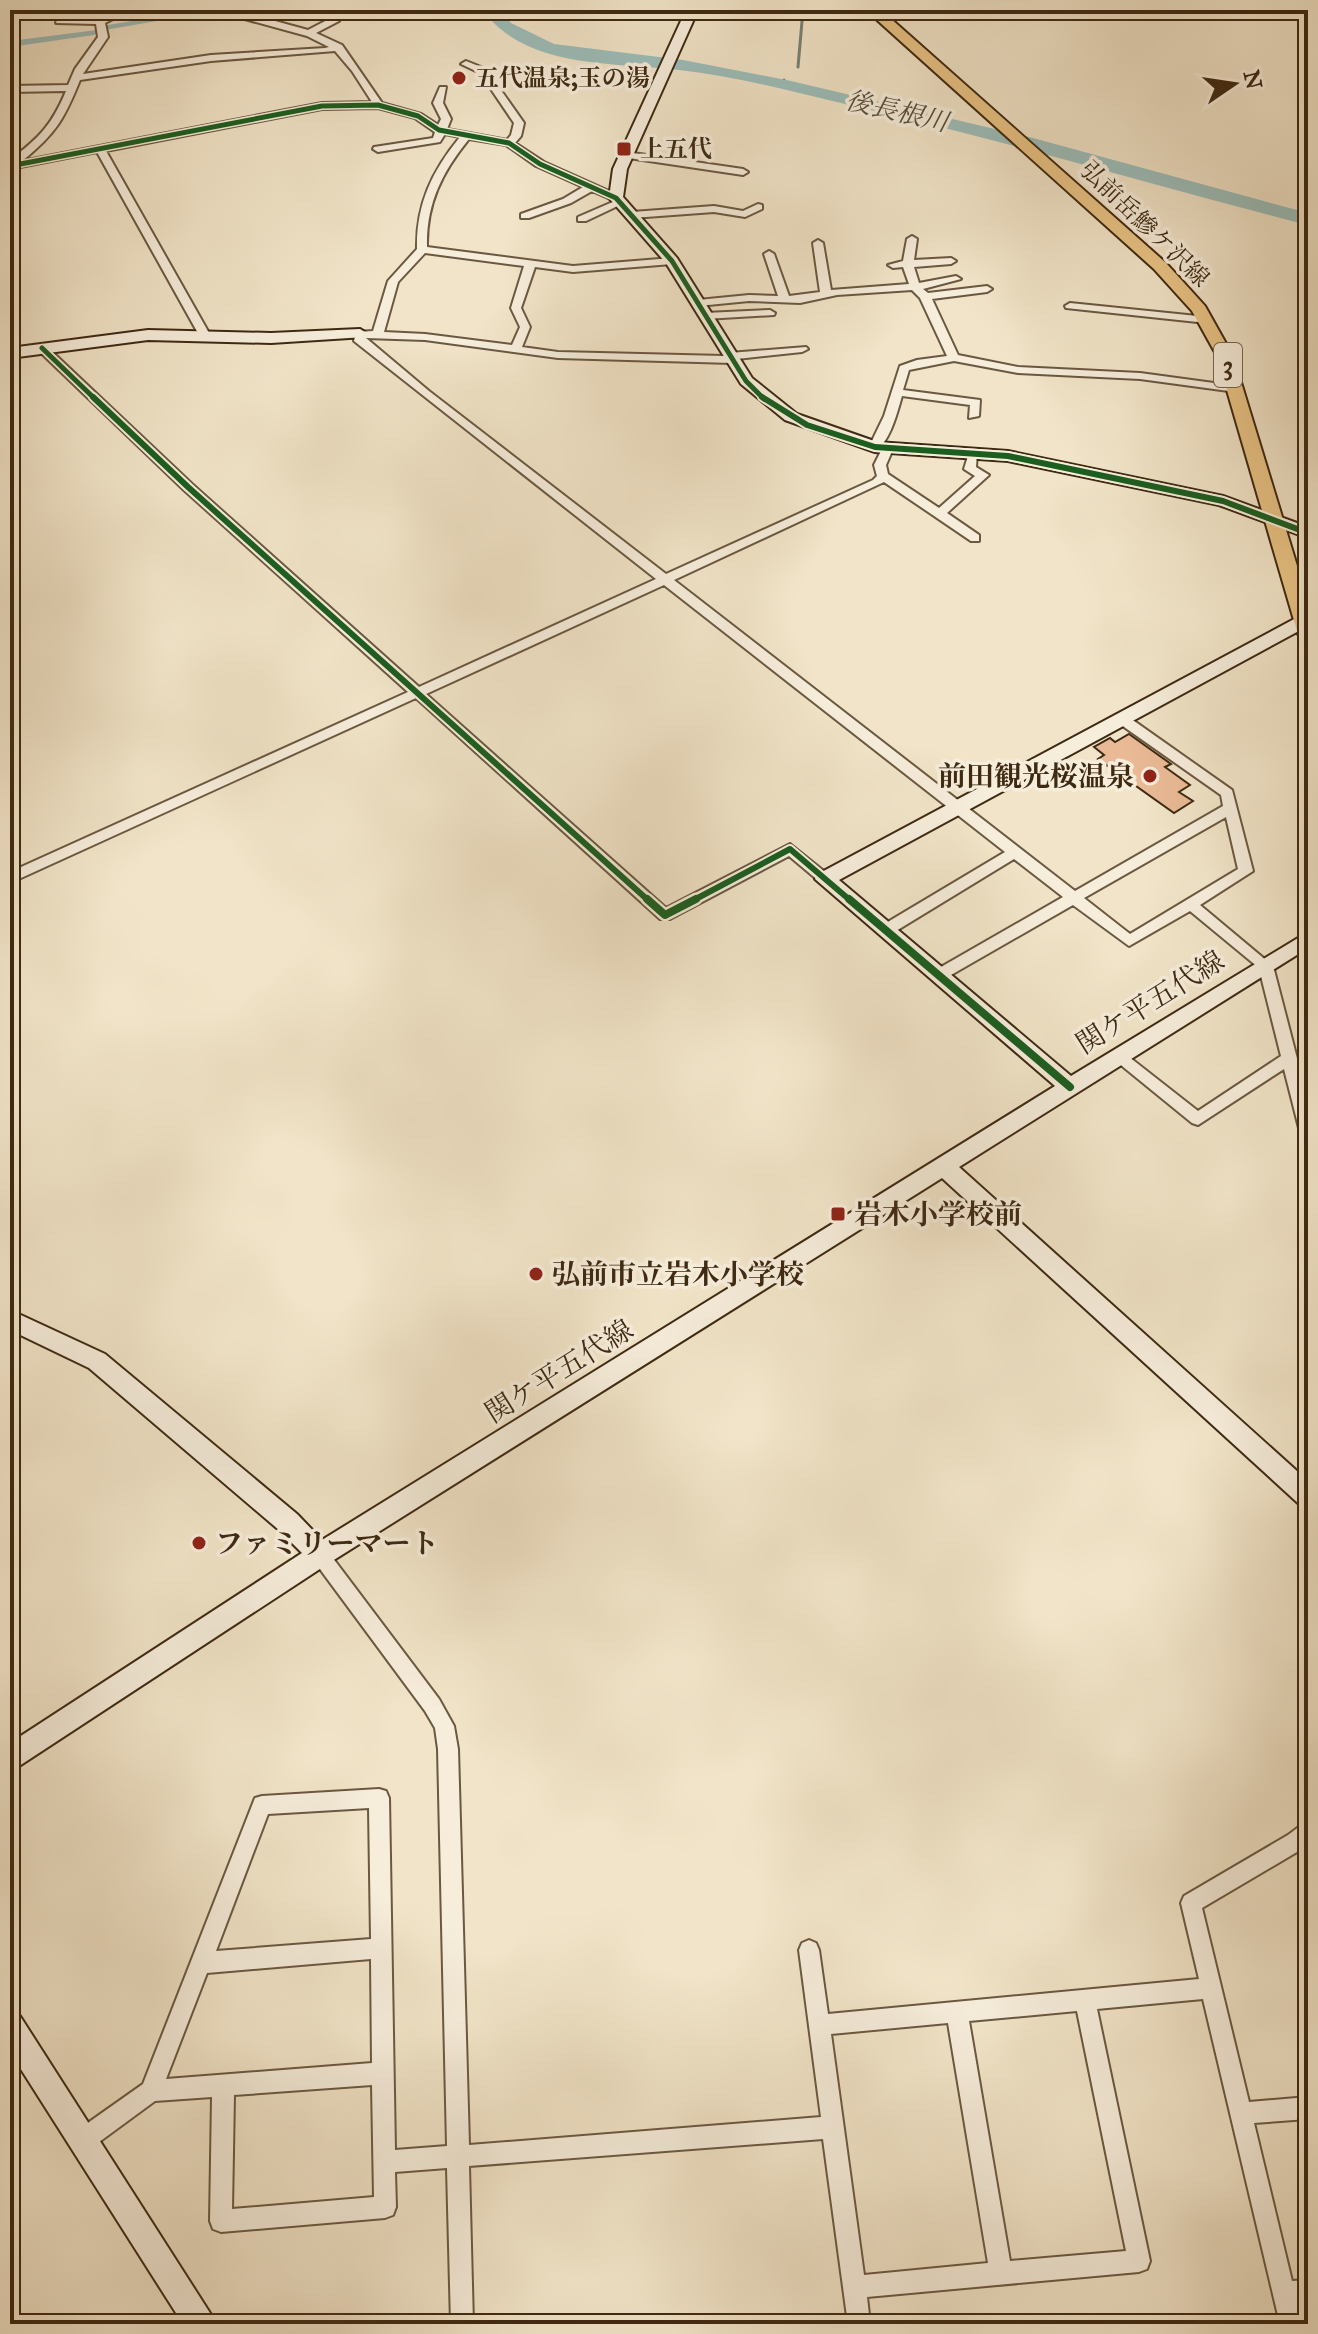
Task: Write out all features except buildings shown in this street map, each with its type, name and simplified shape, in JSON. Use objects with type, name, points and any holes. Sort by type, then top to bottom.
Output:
[{"type":"main road","name":"弘前岳鰺ケ沢線","points":[[873,10],[1167,273],[1207,320],[1225,356],[1236,389],[1307,625]]},
{"type":"street","points":[[65,10],[59,21],[102,21],[126,10]]},
{"type":"street","points":[[228,10],[309,33],[339,47],[357,67],[378,105]]},
{"type":"street","points":[[309,33],[336,19],[330,10]]},
{"type":"street","points":[[618,200],[616,182],[626,155],[692,10]]},
{"type":"street","points":[[10,165],[42,140],[59,119],[80,69],[103,37],[102,21]]},
{"type":"street","points":[[79,77],[173,62],[326,51],[339,47]]},
{"type":"street","points":[[466,64],[483,71],[519,123],[516,136],[509,143]]},
{"type":"street","points":[[10,89],[74,88]]},
{"type":"street","points":[[378,149],[437,140],[446,119],[438,103],[443,89]]},
{"type":"street","points":[[10,165],[322,106],[378,105],[418,116],[439,130],[509,143],[540,164],[618,200],[672,261],[730,358],[755,391],[791,417],[881,448],[1008,456],[1223,501],[1307,532]]},
{"type":"street","points":[[378,333],[393,281],[422,250],[421,215],[425,198],[443,163],[466,136]]},
{"type":"street","points":[[100,149],[203,333]]},
{"type":"street","points":[[626,155],[743,172]]},
{"type":"street","points":[[525,216],[567,201],[591,187]]},
{"type":"street","points":[[582,219],[618,200]]},
{"type":"street","points":[[632,215],[714,209],[745,214],[758,207]]},
{"type":"street","points":[[912,239],[908,266],[915,287],[925,297],[954,358]]},
{"type":"street","points":[[818,243],[826,295]]},
{"type":"street","points":[[422,250],[530,265],[615,268],[672,261]]},
{"type":"street","points":[[769,254],[784,292],[783,300]]},
{"type":"street","points":[[893,265],[951,261]]},
{"type":"street","points":[[516,349],[525,327],[516,308],[530,265]]},
{"type":"street","points":[[702,310],[749,298],[783,300],[915,287],[956,279]]},
{"type":"street","points":[[925,297],[987,289]]},
{"type":"street","points":[[1070,306],[1207,320]]},
{"type":"street","points":[[702,310],[770,313]]},
{"type":"street","points":[[10,353],[148,335],[203,333],[271,338],[378,333],[558,355],[730,358],[802,349]]},
{"type":"street","points":[[360,334],[360,341],[414,384],[1129,941],[1246,871],[1227,793],[1122,719]]},
{"type":"street","points":[[42,348],[188,487],[665,915],[790,849],[1070,1087]]},
{"type":"street","points":[[975,538],[883,476],[881,448],[904,368],[954,358],[1018,370],[1140,376],[1236,389]]},
{"type":"street","points":[[896,392],[976,402],[973,416]]},
{"type":"street","points":[[939,514],[983,475],[970,469],[973,455]]},
{"type":"street","points":[[10,878],[877,483],[883,476]]},
{"type":"street","points":[[825,879],[1122,719],[1307,625]]},
{"type":"street","points":[[939,975],[1231,808]]},
{"type":"street","points":[[886,930],[1015,852]]},
{"type":"street","points":[[1190,904],[1266,966],[1308,1132]]},
{"type":"street","name":"関ケ平五代線","points":[[10,1759],[59,1723],[320,1555],[1308,939]]},
{"type":"street","points":[[1119,1057],[1198,1119],[1290,1058]]},
{"type":"street","points":[[943,1166],[1308,1496]]},
{"type":"street","points":[[10,1319],[97,1361],[288,1522],[320,1555],[370,1617],[444,1726],[448,1749],[462,2324]]},
{"type":"street","points":[[151,2091],[262,1805],[379,1798],[385,2207],[221,2221],[223,2085]]},
{"type":"street","points":[[1291,2324],[1191,1903],[1295,1842],[1308,1830]]},
{"type":"street","points":[[200,1963],[382,1948]]},
{"type":"street","points":[[809,1950],[859,2324]]},
{"type":"street","points":[[819,2025],[1211,1988]]},
{"type":"street","points":[[854,2287],[1139,2261],[1085,2000]]},
{"type":"street","points":[[957,2012],[1001,2273]]},
{"type":"street","points":[[10,2026],[201,2324]]},
{"type":"street","points":[[83,2140],[151,2091],[383,2073]]},
{"type":"street","points":[[1241,2113],[1308,2108]]},
{"type":"street","points":[[385,2162],[833,2127]]},
{"type":"street","points":[[1283,2293],[1308,2291]]},
{"type":"waterway","points":[[102,29],[215,10]]},
{"type":"waterway","name":"後長根川","points":[[492,10],[505,27],[524,39],[549,48],[607,58],[683,65],[791,86],[1026,142],[1308,219]]},
{"type":"waterway","points":[[798,67],[803,10]]},
{"type":"waterway","points":[[10,44],[94,32]]},
{"type":"waterway","name":"後長根川","points":[[781,84],[784,80]]},
{"type":"cycle path","points":[[10,166],[322,106],[378,105],[418,116],[439,130],[509,143],[540,164],[616,198],[672,261],[746,381],[766,401],[807,425],[875,447],[1008,456],[1223,501],[1308,533]]},
{"type":"cycle path","points":[[42,348],[188,487],[665,915],[790,849],[1070,1087]]},
{"type":"place","name":"五代温泉;玉の湯","points":[[459,78]]},
{"type":"place","name":"上五代","points":[[624,149]]},
{"type":"place","name":"前田観光桜温泉","points":[[1150,776]]},
{"type":"place","name":"岩木小学校前","points":[[838,1214]]},
{"type":"place","name":"弘前市立岩木小学校","points":[[536,1274]]},
{"type":"place","name":"ファミリーマート","points":[[199,1543]]}]
